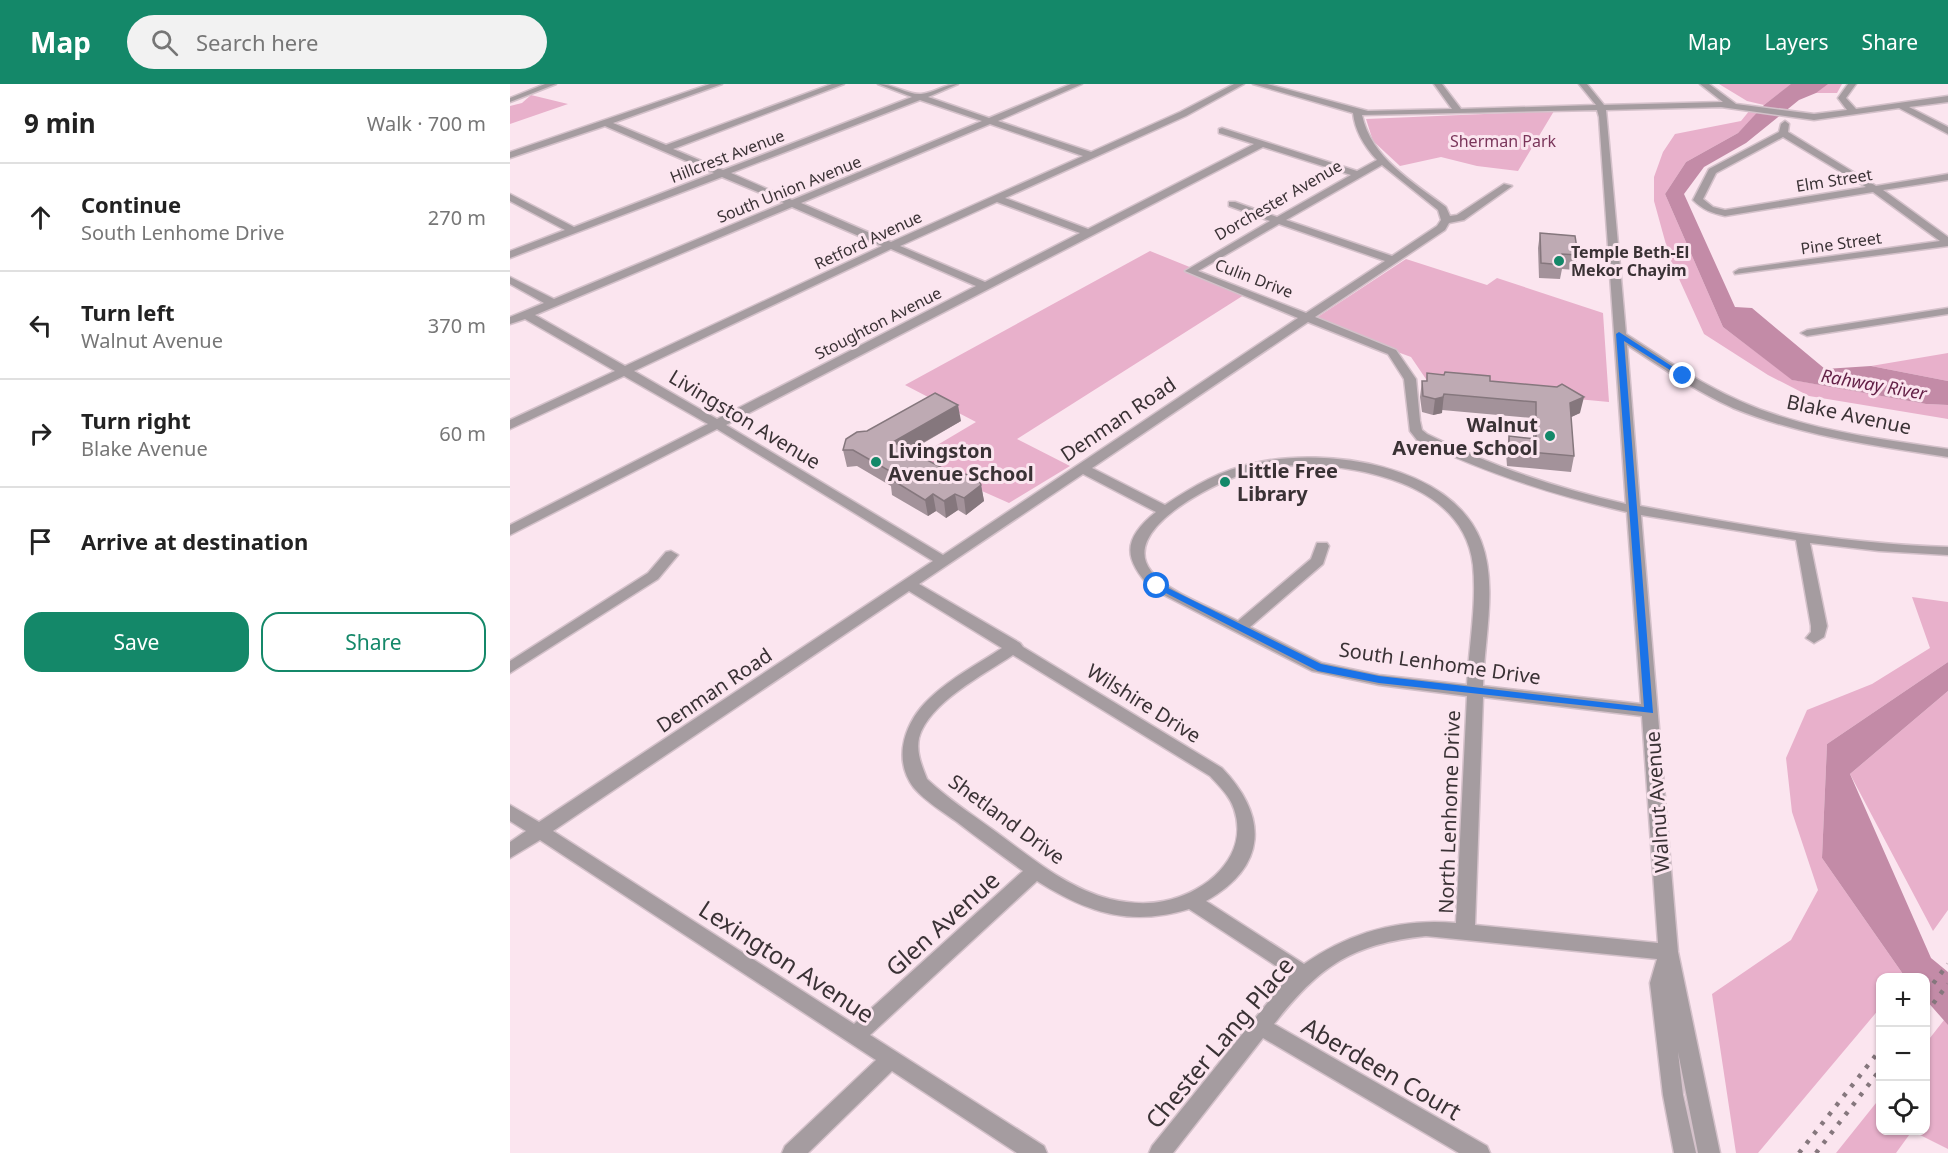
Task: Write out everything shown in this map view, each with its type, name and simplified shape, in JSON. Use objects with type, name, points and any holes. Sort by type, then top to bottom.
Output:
[{"type":"street","points":[[513,100],[552,84]]},
{"type":"street","points":[[510,155],[718,84]]},
{"type":"street","points":[[664,149],[840,84]]},
{"type":"street","points":[[882,84],[1090,154]]},
{"type":"street","name":"Hillcrest Avenue","points":[[510,255],[954,84]]},
{"type":"street","name":"South Union Avenue","points":[[510,321],[1076,84]]},
{"type":"street","name":"Retford Avenue","points":[[510,425],[890,246],[1183,114],[1240,84]]},
{"type":"street","points":[[1257,84],[1357,113],[1733,105],[1786,115],[1814,117],[1948,99]]},
{"type":"street","points":[[1438,84],[1459,112]]},
{"type":"street","points":[[1583,84],[1601,107]]},
{"type":"street","points":[[1704,84],[1733,105]]},
{"type":"street","points":[[1852,84],[1842,98],[1855,112]]},
{"type":"street","points":[[1901,106],[1948,131]]},
{"type":"street","name":"Walnut Avenue","points":[[1601,107],[1668,952],[1708,1153]]},
{"type":"street","points":[[1357,113],[1361,134],[1383,160],[1442,209],[1446,220]]},
{"type":"street","points":[[1786,115],[1783,133],[1875,189],[1948,242]]},
{"type":"street","points":[[606,123],[985,286]]},
{"type":"street","points":[[1222,132],[1358,174]]},
{"type":"street","name":"Elm Street","points":[[1783,133],[1712,171],[1698,200],[1709,209],[1725,213],[1948,177]]},
{"type":"street","name":"Stoughton Avenue","points":[[510,531],[1261,144]]},
{"type":"street","name":"Dorchester Avenue","points":[[1190,271],[1383,160]]},
{"type":"street","name":"Denman Road","points":[[510,851],[1441,228],[1446,220],[1460,218],[1507,186]]},
{"type":"street","points":[[510,197],[574,231]]},
{"type":"street","points":[[996,198],[1088,233]]},
{"type":"street","points":[[1232,204],[1392,260]]},
{"type":"street","name":"Pine Street","points":[[1738,272],[1948,242]]},
{"type":"street","name":"Culin Drive","points":[[1190,271],[1392,352],[1410,380],[1414,421],[1416,430],[1422,437],[1529,483],[1634,512]]},
{"type":"street","points":[[510,280],[552,303]]},
{"type":"street","points":[[1806,333],[1948,311]]},
{"type":"street","name":"Livingston Avenue","points":[[525,314],[717,424],[944,561]]},
{"type":"street","name":"Blake Avenue","points":[[1619,334],[1706,389],[1770,417],[1836,436],[1948,453]]},
{"type":"street","name":"North Lenhome Drive","points":[[1165,512],[1219,478],[1245,469],[1290,462],[1320,461],[1360,466],[1403,479],[1429,492],[1450,507],[1466,525],[1480,556],[1465,931]]},
{"type":"street","points":[[1082,468],[1165,512]]},
{"type":"street","name":"South Lenhome Drive","points":[[1165,512],[1143,530],[1136,551],[1139,567],[1157,586],[1318,667],[1379,680],[1650,711]]},
{"type":"street","points":[[1634,512],[1802,537],[1948,551]]},
{"type":"street","points":[[1802,537],[1819,626],[1819,633],[1814,638]]},
{"type":"street","points":[[1239,628],[1318,561],[1322,546]]},
{"type":"street","points":[[510,668],[653,576],[671,555]]},
{"type":"street","name":"Wilshire Drive","points":[[908,584],[1216,772],[1240,798],[1246,813],[1248,830],[1243,854],[1227,877],[1212,890],[1191,901]]},
{"type":"street","name":"Shetland Drive","points":[[1015,648],[927,708],[914,728],[909,742],[912,771],[926,789],[1036,871],[1105,906],[1149,911],[1191,901]]},
{"type":"street","name":"Lexington Avenue","points":[[510,812],[1036,1153]]},
{"type":"street","name":"Glen Avenue","points":[[855,1036],[1036,871]]},
{"type":"street","points":[[1191,901],[1304,974]]},
{"type":"street","name":"Chester Lang Place","points":[[1160,1153],[1304,974],[1337,951],[1371,937],[1426,928],[1668,952]]},
{"type":"street","name":"Walnut Avenue","points":[[1668,952],[1660,983],[1673,1095],[1685,1153]]},
{"type":"street","name":"Aberdeen Court","points":[[1260,1026],[1479,1153]]},
{"type":"street","points":[[793,1153],[891,1059]]},
{"type":"green space","points":[[1719,84],[1842,84],[1837,93],[1816,93],[1789,86],[1764,105],[1747,101]]},
{"type":"green space","points":[[531,95],[568,104],[510,124],[510,106],[522,103]]},
{"type":"green space","points":[[1750,110],[1757,113],[1738,133],[1686,162],[1665,194],[1723,327],[1793,380],[1926,404],[1948,405],[1948,419],[1809,396],[1768,375],[1704,334],[1670,259],[1654,201],[1654,177],[1663,152],[1675,134],[1741,121]]},
{"type":"green space","name":"Sherman Park","points":[[1554,111],[1518,171],[1477,166],[1441,157],[1400,166],[1373,141],[1366,119]]},
{"type":"green space","points":[[1150,251],[1316,318],[1406,259],[1487,285],[1497,278],[1603,313],[1609,402],[1430,385],[1411,357],[1244,295],[1017,439],[1070,466],[1009,503],[912,460],[976,422],[905,385]]},
{"type":"green space","points":[[1948,353],[1948,381],[1871,366]]},
{"type":"green space","points":[[1912,597],[1948,602],[1948,662],[1827,744],[1822,858],[1902,973],[1876,973],[1876,1013],[1758,1153],[1736,1153],[1712,994],[1791,940],[1818,890],[1792,812],[1786,758],[1807,710],[1872,684],[1930,648]]},
{"type":"green space","points":[[1948,691],[1948,910],[1933,931],[1850,774]]},
{"type":"green space","points":[[1948,1015],[1948,1149],[1920,1135],[1930,1135],[1930,1038]]},
{"type":"green space","points":[[1876,1103],[1876,1135],[1909,1135],[1896,1153],[1836,1153]]},
{"type":"water","name":"Rahway River","points":[[1791,84],[1828,84],[1816,93],[1799,100],[1746,143],[1704,167],[1684,194],[1735,307],[1752,308],[1825,369],[1871,366],[1948,381],[1948,405],[1926,404],[1792,380],[1723,327],[1665,194],[1686,162],[1738,133],[1764,105]]},
{"type":"water","points":[[1948,662],[1948,691],[1850,774],[1931,958],[1948,972],[1948,1025],[1930,1005],[1930,973],[1902,973],[1822,858],[1827,744]]},
{"type":"building","points":[[1540,233],[1575,236],[1578,255],[1562,254],[1563,265],[1541,263]]},
{"type":"building","points":[[1445,372],[1490,376],[1490,381],[1557,387],[1562,384],[1584,397],[1570,403],[1574,456],[1509,450],[1509,436],[1536,439],[1536,402],[1444,394],[1443,397],[1435,399],[1423,396],[1422,381],[1427,381],[1427,373],[1444,375]]},
{"type":"building","points":[[935,393],[958,405],[893,442],[959,477],[965,474],[978,478],[981,485],[964,498],[955,494],[944,501],[933,494],[925,500],[889,478],[895,474],[853,450],[843,450],[846,439],[857,432],[867,431]]},
{"type":"railway","points":[[1930,988],[1948,964]]},
{"type":"railway","points":[[1930,1008],[1948,984]]},
{"type":"railway","points":[[1799,1153],[1876,1055]]},
{"type":"railway","points":[[1816,1153],[1876,1075]]},
{"type":"place","name":"Temple Beth-El Mekor Chayim","points":[[1559,261]]},
{"type":"place","name":"Walnut Avenue School","points":[[1550,436]]},
{"type":"place","name":"Livingston Avenue School","points":[[876,462]]},
{"type":"place","name":"Little Free Library","points":[[1225,482]]},
{"type":"route","points":[[1157,586],[1318,667],[1379,680],[1650,711],[1619,334],[1683,376]]}]
